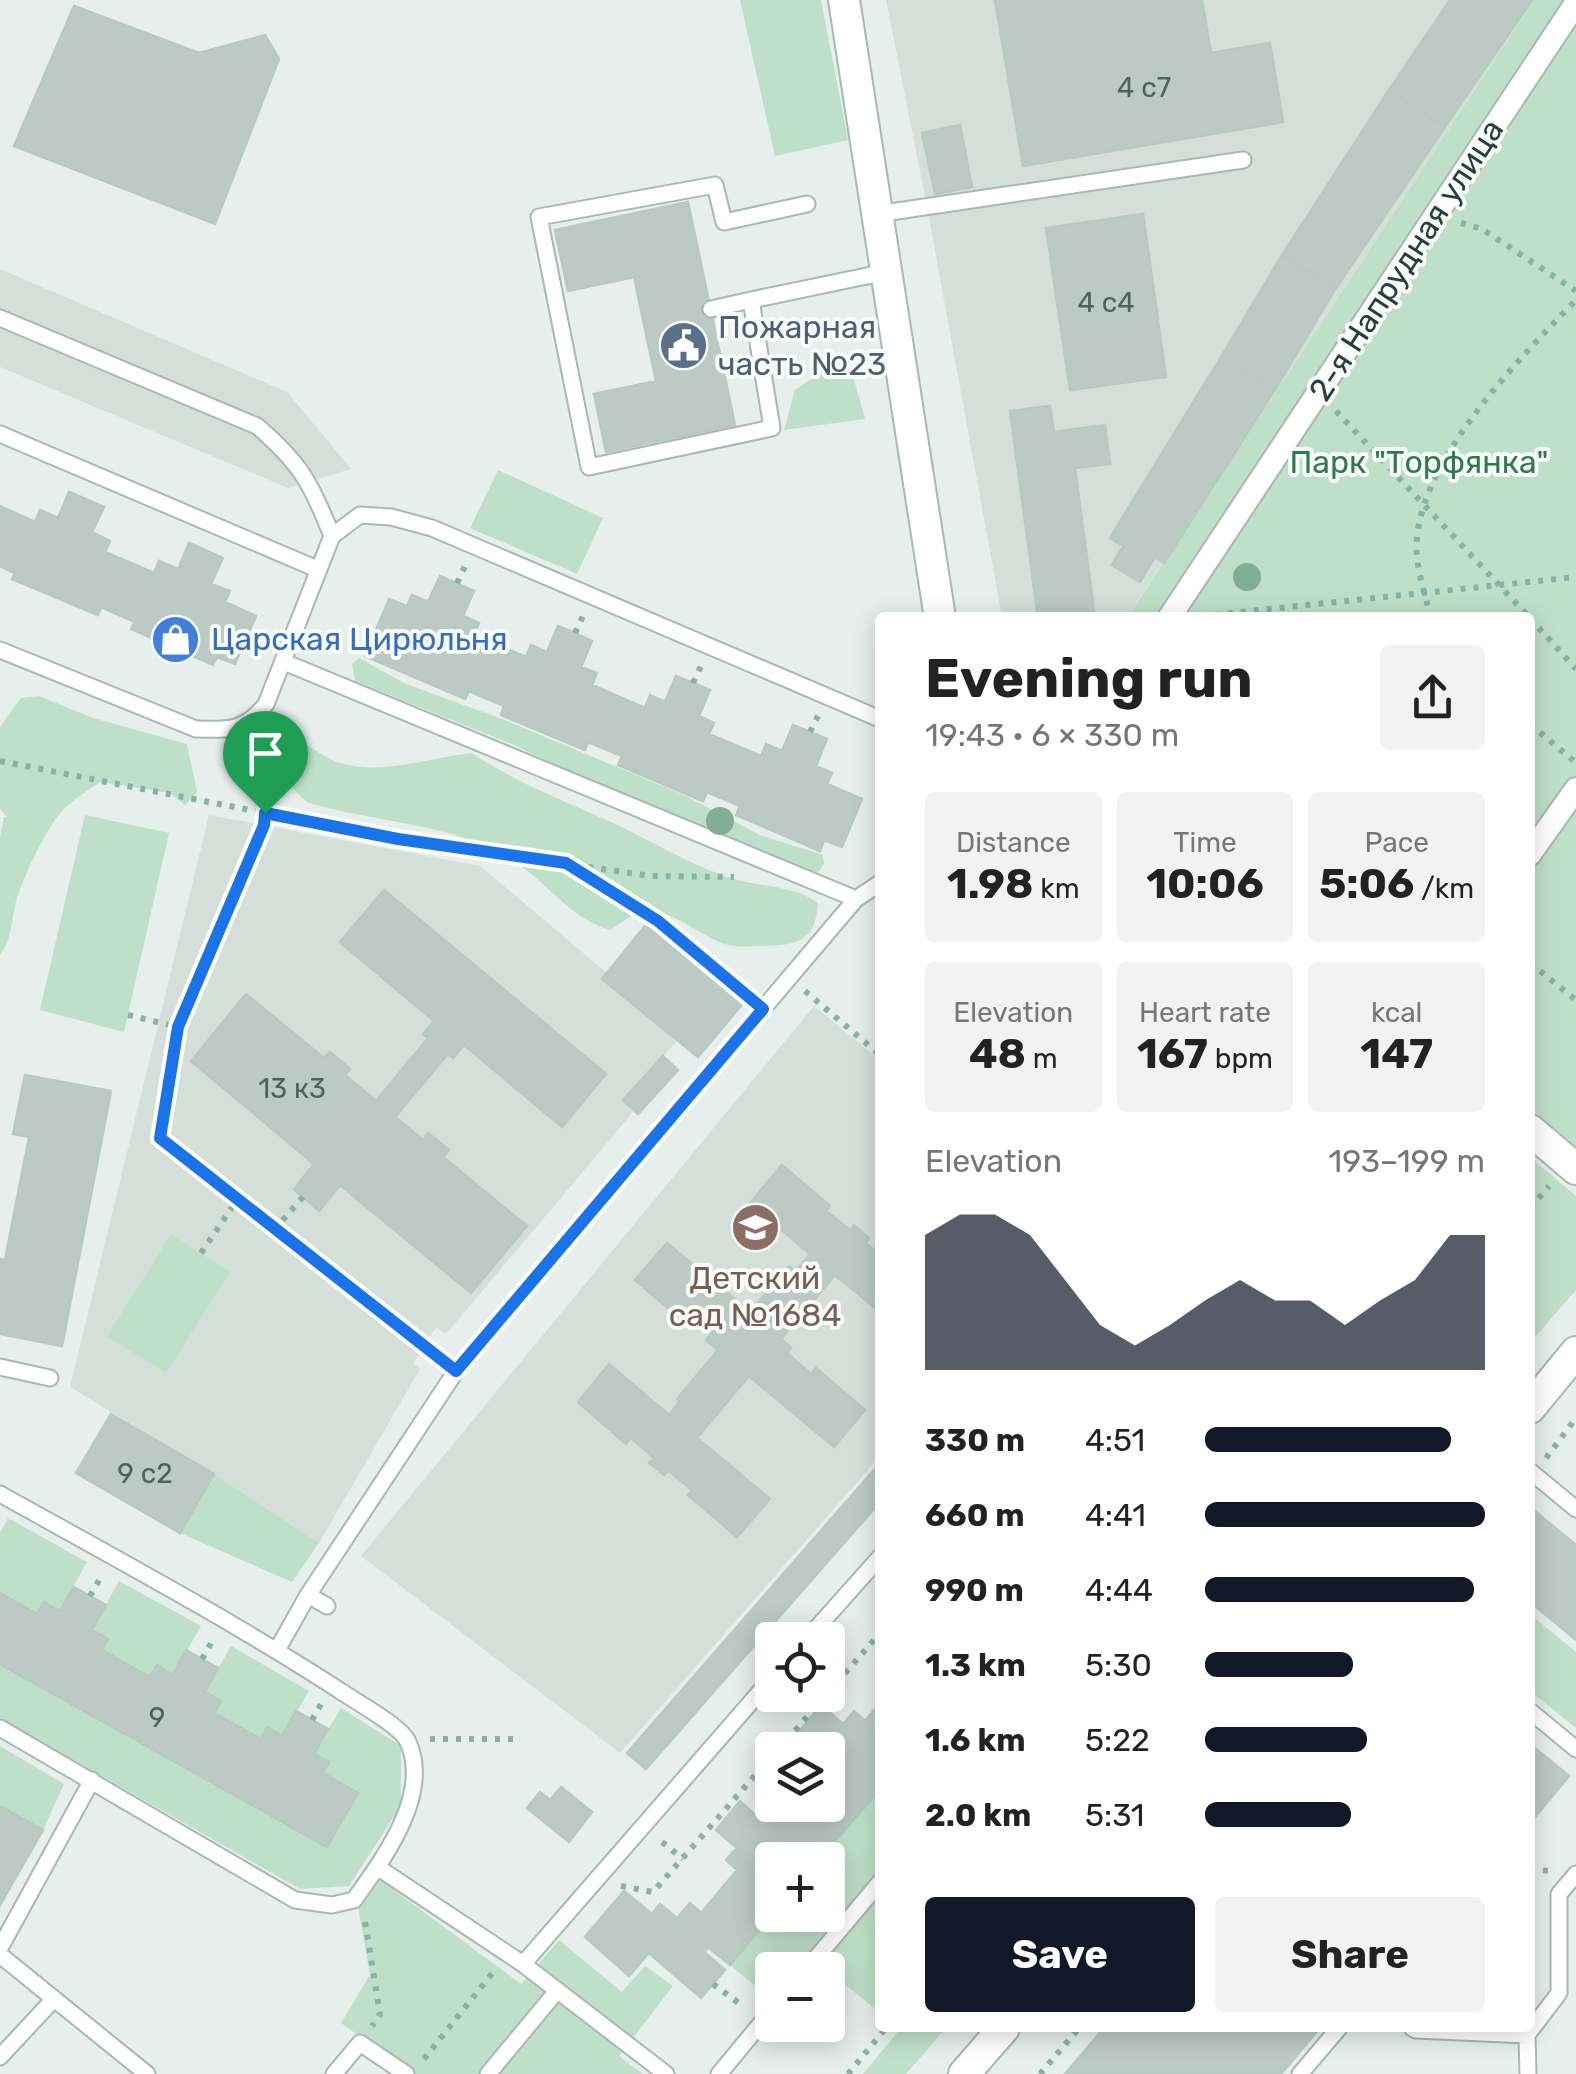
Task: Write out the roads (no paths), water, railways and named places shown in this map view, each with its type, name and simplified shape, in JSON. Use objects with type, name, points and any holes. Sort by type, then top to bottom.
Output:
[{"type":"street","points":[[844,0],[939,612]]},
{"type":"street","name":"2-я Напрудная улица","points":[[1173,612],[1576,2]]},
{"type":"street","points":[[1535,847],[1576,789]]},
{"type":"street","points":[[1535,1134],[1576,1169]]},
{"type":"street","points":[[1535,1402],[1576,1352]]},
{"type":"street","points":[[964,2074],[1001,2032]]},
{"type":"lane","points":[[877,214],[1243,160]]},
{"type":"lane","points":[[751,300],[772,428],[590,466],[539,217],[715,185],[724,222],[807,204]]},
{"type":"lane","points":[[710,308],[886,272]]},
{"type":"lane","points":[[0,318],[257,426],[289,454],[310,482],[332,536]]},
{"type":"lane","points":[[0,434],[317,569]]},
{"type":"lane","points":[[0,650],[196,729],[222,730],[252,723],[266,704],[284,662],[332,536],[360,514],[392,517],[432,528],[875,717]]},
{"type":"lane","points":[[284,662],[856,899]]},
{"type":"lane","points":[[277,1650],[308,1595],[456,1371],[856,899],[875,886]]},
{"type":"lane","points":[[0,1367],[50,1378]]},
{"type":"lane","points":[[1535,1475],[1576,1509]]},
{"type":"lane","points":[[0,1494],[277,1650],[407,1738],[415,1770],[408,1808],[377,1867],[354,1900],[332,1906],[295,1900],[0,1728]]},
{"type":"lane","points":[[822,1622],[875,1563]]},
{"type":"lane","points":[[308,1595],[327,1606]]},
{"type":"lane","points":[[522,1964],[755,1697]]},
{"type":"lane","points":[[1535,1715],[1576,1749]]},
{"type":"lane","points":[[92,1780],[0,1952],[146,2074]]},
{"type":"lane","points":[[377,1867],[522,1964],[666,2074]]},
{"type":"lane","points":[[1535,2024],[1559,1993],[1559,1894],[1576,1874]]},
{"type":"lane","points":[[821,1952],[875,1888]]},
{"type":"lane","points":[[488,2074],[557,1991]]},
{"type":"lane","points":[[1559,1993],[1576,2001]]},
{"type":"lane","points":[[0,2057],[54,1999]]},
{"type":"lane","points":[[719,2074],[755,2031]]},
{"type":"lane","points":[[1300,2074],[1336,2032]]},
{"type":"lane","points":[[1460,2032],[1526,2035]]},
{"type":"lane","points":[[1528,2032],[1528,2074]]},
{"type":"lane","points":[[334,2074],[360,2044],[406,2074]]},
{"type":"place","name":"Пожарная часть №23","points":[[683,345]]},
{"type":"place","name":"Царская Цирюльня","points":[[176,639]]},
{"type":"place","name":"Детский сад №1684","points":[[755,1228]]},
{"type":"park label","name":"Парк \"Торфянка\"","points":[[1419,462]]}]
